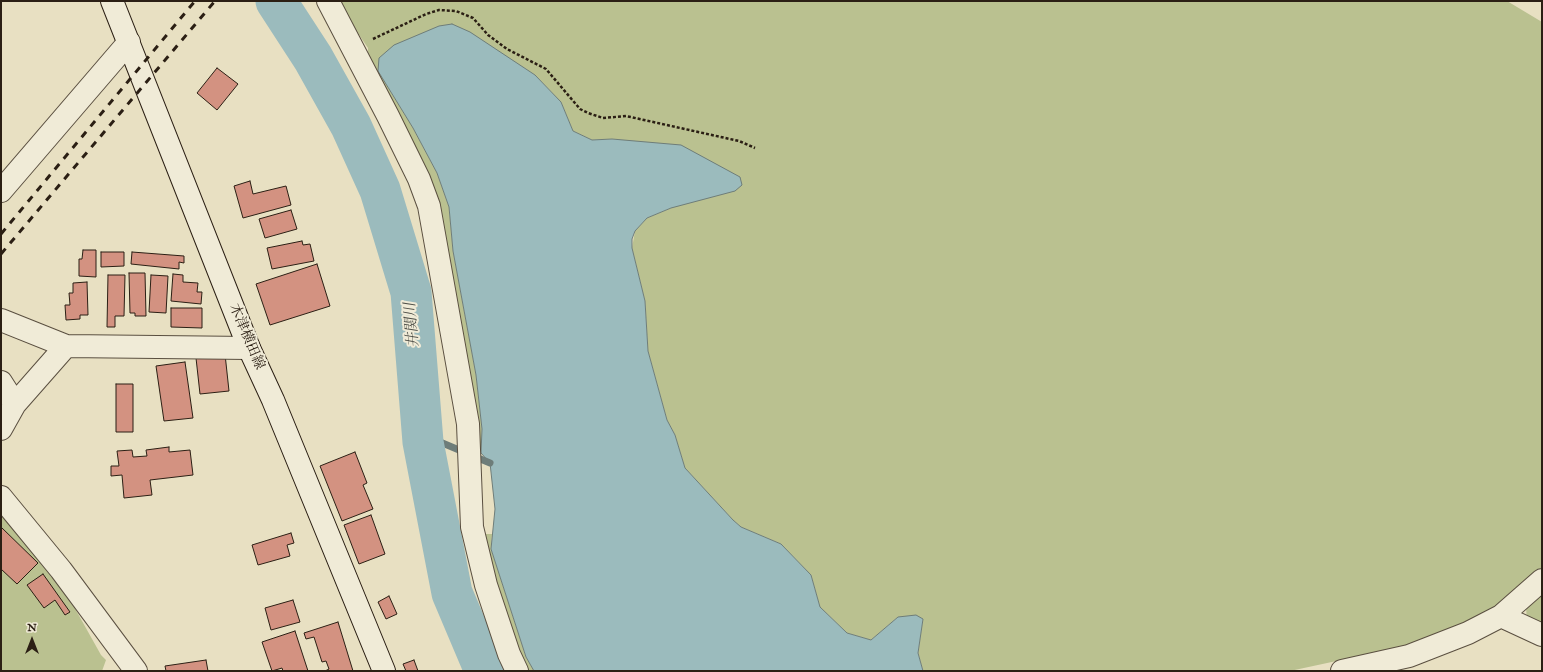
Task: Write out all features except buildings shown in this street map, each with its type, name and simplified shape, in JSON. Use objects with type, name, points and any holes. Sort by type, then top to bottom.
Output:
[{"type":"street","name":"木津横田線","points":[[112,1],[249,348],[274,400],[384,671]]},
{"type":"street","points":[[328,1],[419,179],[430,206],[468,424],[472,527],[486,585],[509,654],[517,671]]},
{"type":"street","points":[[1,191],[129,42]]},
{"type":"street","points":[[1,320],[66,346],[249,348]]},
{"type":"street","points":[[1,429],[15,404],[66,346]]},
{"type":"street","points":[[1,382],[15,404]]},
{"type":"street","points":[[1,497],[61,570],[136,671]]},
{"type":"street","points":[[1342,671],[1383,663],[1434,648],[1468,633],[1501,616],[1542,580]]},
{"type":"street","points":[[1501,616],[1542,635]]},
{"type":"path","points":[[350,42],[376,39],[426,14],[439,10],[456,12],[473,18],[488,35],[507,49],[546,69],[580,109],[588,113],[604,118],[626,116],[739,141],[755,148]]},
{"type":"green space","points":[[336,1],[1507,1],[1542,22],[1542,567],[1495,607],[1464,624],[1406,646],[1290,671],[923,671],[918,653],[923,619],[898,617],[871,640],[847,633],[820,607],[811,575],[781,544],[741,527],[685,468],[675,435],[667,420],[648,351],[645,301],[632,248],[635,231],[647,218],[671,208],[637,143],[612,139],[592,140],[573,131],[561,102],[535,75],[513,62],[378,71],[413,128],[437,173],[449,207],[453,251],[476,375],[482,429],[481,453],[475,454],[440,235],[368,64],[368,48]]},
{"type":"green space","points":[[1,513],[63,587],[101,655],[106,660],[102,671],[1,671]]},
{"type":"green space","points":[[481,534],[492,534],[491,549],[526,657],[534,671],[525,671]]},
{"type":"green space","points":[[1542,593],[1542,627],[1527,621],[1526,607]]},
{"type":"water","points":[[452,24],[470,32],[535,75],[561,102],[573,131],[592,140],[612,139],[681,145],[740,177],[742,185],[735,191],[671,208],[647,218],[635,231],[632,239],[632,248],[645,301],[648,351],[667,420],[675,435],[685,468],[741,527],[781,544],[811,575],[820,607],[847,633],[871,640],[898,617],[916,615],[923,619],[918,653],[923,671],[534,671],[526,657],[491,549],[495,509],[490,463],[481,453],[482,429],[476,375],[453,251],[449,207],[437,173],[413,128],[378,71],[379,58],[394,45],[439,26]]},
{"type":"waterway","name":"井関川","points":[[276,1],[313,58],[351,126],[380,190],[411,292],[423,442],[452,593],[485,671]]},
{"type":"waterway","points":[[423,442],[440,442],[490,463]]},
{"type":"railway","points":[[1,234],[195,1]]},
{"type":"railway","points":[[1,254],[215,1]]}]
